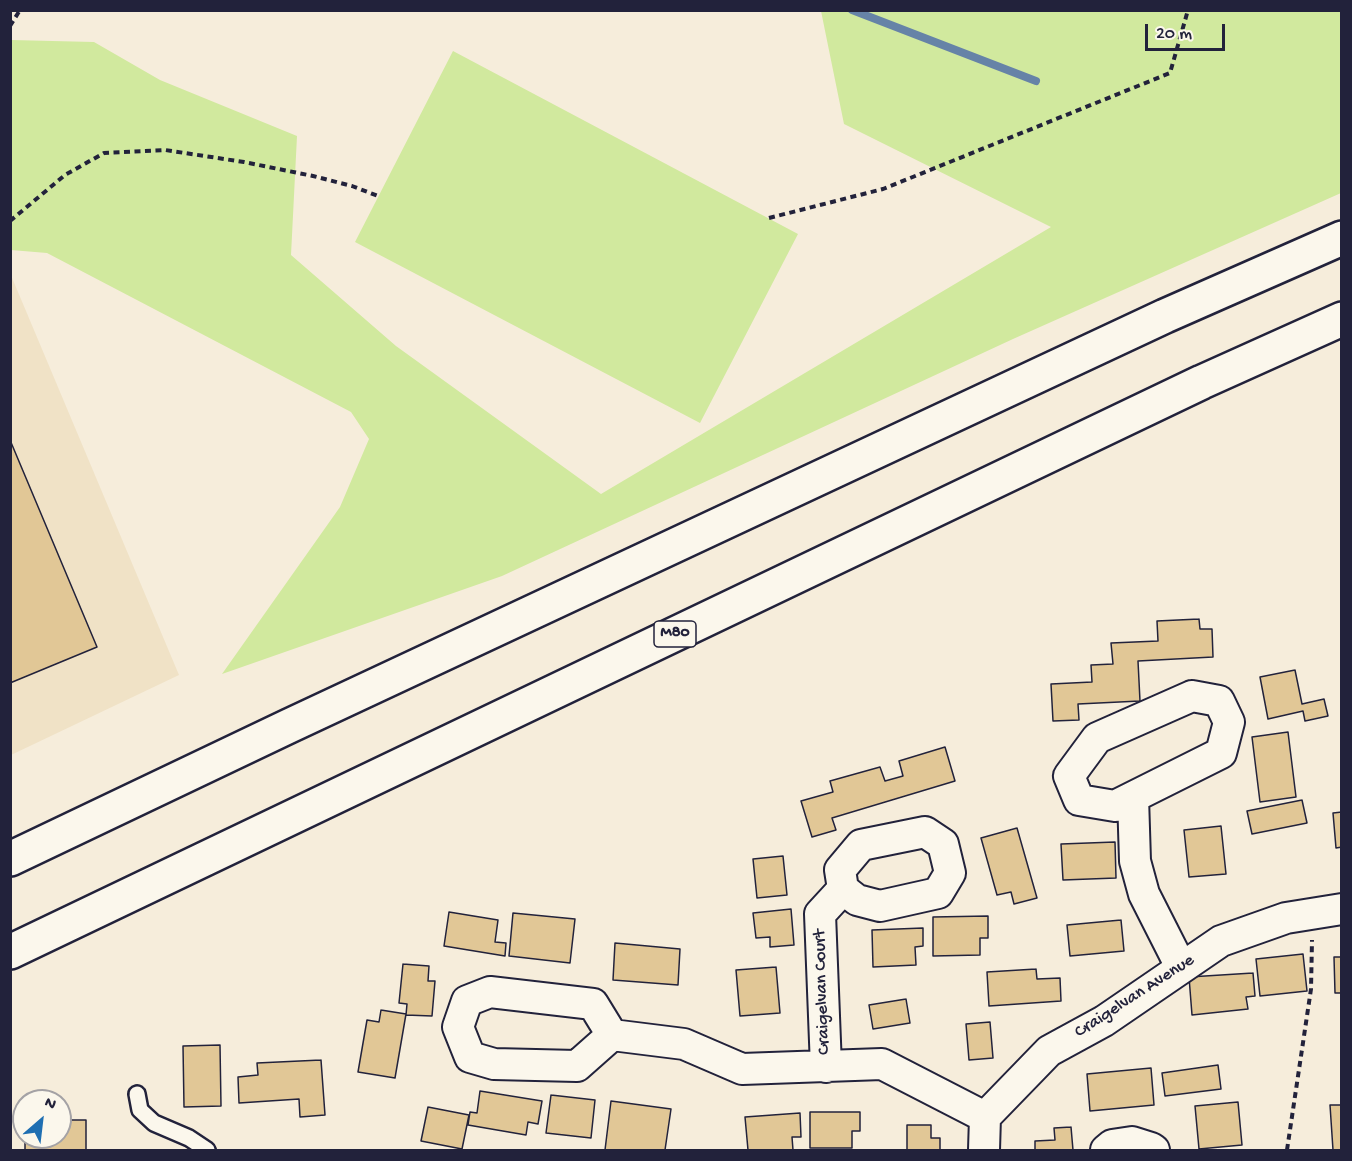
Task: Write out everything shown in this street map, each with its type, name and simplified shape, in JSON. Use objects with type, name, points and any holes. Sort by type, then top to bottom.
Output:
[{"type":"highway","points":[[10,859],[1143,326],[1341,238]]},
{"type":"highway","name":"M80","points":[[10,952],[1191,387],[1341,319]]},
{"type":"street","points":[[1192,696],[1219,701],[1229,722],[1221,753],[1133,797],[1115,806],[1079,800],[1069,776],[1097,738],[1192,696]]},
{"type":"street","points":[[1133,797],[1135,861],[1143,894],[1181,967]]},
{"type":"street","name":"Craigelvan Court","points":[[826,1067],[820,914],[843,889]]},
{"type":"street","name":"Craigelvan Avenue","points":[[985,1117],[1048,1051],[1104,1021],[1221,941],[1286,918],[1327,911]]},
{"type":"street","points":[[612,1035],[593,1004],[490,992],[467,1001],[458,1027],[470,1058],[494,1064],[578,1066],[612,1035],[684,1044],[742,1069],[882,1064],[985,1117],[984,1150]]},
{"type":"street","points":[[1106,1150],[1112,1145],[1132,1142],[1154,1150]]},
{"type":"lane","points":[[137,1094],[140,1110],[154,1124],[189,1138],[207,1150]]},
{"type":"path","points":[[10,26],[20,10]]},
{"type":"path","points":[[769,218],[883,189],[1170,73],[1188,10]]},
{"type":"path","points":[[10,221],[65,175],[104,153],[165,150],[244,162],[313,176],[378,196]]},
{"type":"path","points":[[1287,1150],[1311,989],[1327,911]]},
{"type":"shaded area","points":[[10,273],[179,675],[11,755],[10,755]]},
{"type":"green space","points":[[821,11],[1341,11],[1341,193],[1013,339],[502,576],[222,674],[340,507],[369,439],[351,412],[47,253],[11,250],[11,40],[94,42],[160,80],[297,136],[291,255],[396,346],[601,494],[1051,227],[844,124]]},
{"type":"green space","points":[[453,51],[798,234],[700,423],[355,242]]},
{"type":"building","points":[[10,440],[97,647],[10,683]]},
{"type":"building","points":[[1199,619],[1200,629],[1212,629],[1213,657],[1138,661],[1140,701],[1078,704],[1079,720],[1053,721],[1051,684],[1092,682],[1091,665],[1113,664],[1111,643],[1158,641],[1157,621]]},
{"type":"building","points":[[1295,670],[1302,704],[1324,699],[1328,716],[1305,721],[1303,711],[1268,719],[1260,677]]},
{"type":"building","points":[[1288,732],[1296,797],[1260,802],[1252,737]]},
{"type":"building","points":[[945,747],[955,781],[832,818],[836,830],[812,837],[801,801],[833,792],[830,781],[880,767],[885,781],[903,776],[899,761]]},
{"type":"building","points":[[1302,800],[1307,823],[1252,834],[1247,811]]},
{"type":"building","points":[[1342,812],[1342,847],[1336,848],[1333,813]]},
{"type":"building","points":[[1221,826],[1226,874],[1189,877],[1184,830]]},
{"type":"building","points":[[1017,828],[1037,898],[1014,904],[1011,892],[997,895],[981,838]]},
{"type":"building","points":[[1115,842],[1116,878],[1063,880],[1061,844]]},
{"type":"building","points":[[783,856],[787,895],[757,898],[753,859]]},
{"type":"building","points":[[791,909],[794,945],[770,947],[770,937],[756,938],[753,913]]},
{"type":"building","points":[[449,912],[498,920],[495,942],[506,943],[505,956],[444,946]]},
{"type":"building","points":[[513,913],[575,919],[570,963],[509,956]]},
{"type":"building","points":[[988,916],[988,938],[980,938],[980,955],[933,956],[933,917]]},
{"type":"building","points":[[1121,920],[1124,951],[1070,956],[1067,925]]},
{"type":"building","points":[[923,928],[923,946],[915,947],[916,965],[873,967],[872,930]]},
{"type":"building","points":[[615,943],[680,949],[678,985],[613,980]]},
{"type":"building","points":[[1303,954],[1307,991],[1260,996],[1256,959]]},
{"type":"building","points":[[1334,957],[1342,957],[1342,993],[1335,993]]},
{"type":"building","points":[[403,964],[429,966],[428,981],[435,981],[432,1016],[406,1015],[407,1004],[399,1003]]},
{"type":"building","points":[[776,967],[780,1013],[740,1016],[736,970]]},
{"type":"building","points":[[1036,969],[1037,979],[1060,978],[1061,1001],[989,1006],[987,972]]},
{"type":"building","points":[[1253,973],[1255,996],[1246,997],[1248,1009],[1192,1015],[1189,977]]},
{"type":"building","points":[[906,999],[910,1023],[873,1029],[869,1005]]},
{"type":"building","points":[[381,1010],[406,1014],[395,1078],[358,1072],[367,1020],[379,1022]]},
{"type":"building","points":[[990,1022],[993,1058],[969,1060],[966,1024]]},
{"type":"building","points":[[220,1045],[221,1106],[184,1107],[183,1046]]},
{"type":"building","points":[[321,1060],[325,1115],[300,1117],[299,1099],[239,1103],[238,1077],[258,1075],[257,1063]]},
{"type":"building","points":[[1218,1065],[1221,1089],[1165,1096],[1162,1073]]},
{"type":"building","points":[[1151,1068],[1154,1105],[1090,1111],[1087,1074]]},
{"type":"building","points":[[480,1091],[542,1101],[538,1124],[528,1122],[526,1135],[468,1125],[470,1112],[477,1113]]},
{"type":"building","points":[[551,1095],[595,1100],[591,1138],[546,1133]]},
{"type":"building","points":[[611,1101],[671,1109],[665,1150],[605,1150]]},
{"type":"building","points":[[1238,1102],[1242,1145],[1199,1149],[1195,1106]]},
{"type":"building","points":[[1330,1105],[1342,1105],[1342,1150],[1333,1150]]},
{"type":"building","points":[[428,1107],[469,1115],[462,1149],[421,1141]]},
{"type":"building","points":[[810,1112],[860,1112],[860,1131],[852,1131],[852,1148],[810,1148]]},
{"type":"building","points":[[800,1113],[801,1137],[792,1137],[793,1150],[748,1150],[745,1117]]},
{"type":"building","points":[[72,1120],[86,1120],[86,1150],[25,1150],[72,1149]]},
{"type":"building","points":[[907,1125],[931,1125],[931,1138],[940,1138],[940,1150],[907,1150]]},
{"type":"building","points":[[1071,1127],[1073,1150],[1035,1150],[1035,1141],[1055,1140],[1054,1128]]},
{"type":"waterway","points":[[852,10],[1036,81]]}]
